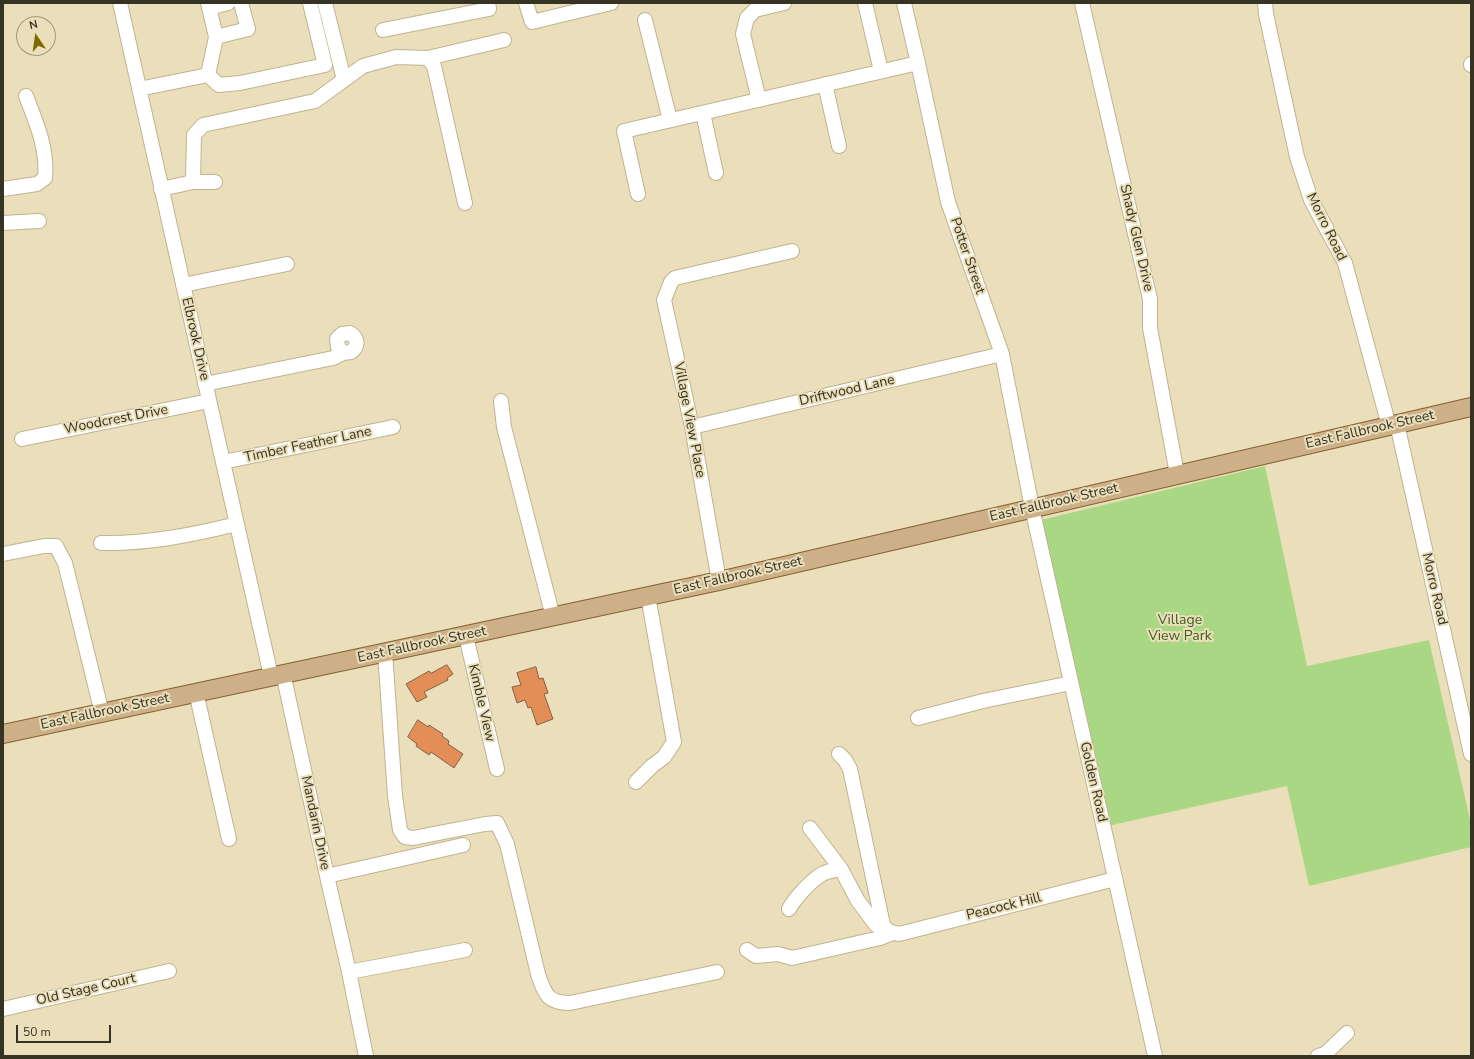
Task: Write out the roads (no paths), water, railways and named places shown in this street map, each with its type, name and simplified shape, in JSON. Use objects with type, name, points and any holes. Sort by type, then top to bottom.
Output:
[{"type":"main road","name":"East Fallbrook Street","points":[[3,734],[719,581],[1471,406]]},
{"type":"street","name":"Elbrook Drive","points":[[120,3],[237,524],[277,675]]},
{"type":"street","points":[[208,75],[216,37],[208,5],[228,3]]},
{"type":"street","points":[[216,37],[248,29],[241,3]]},
{"type":"street","points":[[208,75],[219,85],[240,83],[325,65],[310,3]]},
{"type":"street","points":[[325,3],[344,80]]},
{"type":"street","points":[[383,30],[489,9],[488,3]]},
{"type":"street","points":[[526,3],[532,22],[611,3]]},
{"type":"street","points":[[759,100],[743,34],[747,18],[755,10],[784,3]]},
{"type":"street","points":[[865,3],[881,71]]},
{"type":"street","name":"Potter Street","points":[[904,3],[948,202],[1002,354],[1032,508]]},
{"type":"street","name":"Shady Glen Drive","points":[[1082,3],[1150,299],[1150,328],[1177,474]]},
{"type":"street","name":"Morro Road","points":[[1265,3],[1266,14],[1297,158],[1311,200],[1345,263],[1393,425],[1467,713],[1471,754]]},
{"type":"street","points":[[645,20],[670,120]]},
{"type":"street","points":[[193,182],[194,134],[202,125],[315,101],[364,66],[370,64],[396,57],[428,58],[504,40]]},
{"type":"street","points":[[428,58],[434,66],[465,203]]},
{"type":"street","points":[[638,194],[624,131],[918,62]]},
{"type":"street","points":[[139,90],[208,75]]},
{"type":"street","points":[[825,84],[839,146]]},
{"type":"street","points":[[3,189],[37,184],[45,178],[46,167],[40,130],[26,96]]},
{"type":"street","points":[[703,113],[716,173]]},
{"type":"street","points":[[161,189],[193,182],[215,182]]},
{"type":"street","points":[[3,223],[39,221]]},
{"type":"street","name":"Village View Place","points":[[719,581],[692,427],[664,300],[671,282],[675,278],[792,251]]},
{"type":"street","points":[[183,285],[287,264]]},
{"type":"street","name":"Driftwood Lane","points":[[692,427],[1002,354]]},
{"type":"street","points":[[205,384],[338,355]]},
{"type":"street","points":[[501,400],[504,427],[554,617]]},
{"type":"street","name":"Woodcrest Drive","points":[[22,439],[209,401]]},
{"type":"street","name":"Timber Feather Lane","points":[[223,462],[393,427]]},
{"type":"street","name":"Golden Road","points":[[1032,508],[1155,1056]]},
{"type":"street","points":[[102,543],[128,544],[157,540],[237,524]]},
{"type":"street","points":[[3,554],[44,546],[56,546],[65,562],[102,713]]},
{"type":"street","points":[[636,782],[652,766],[664,757],[674,742],[648,596]]},
{"type":"street","name":"Kimble View","points":[[466,636],[497,769]]},
{"type":"street","points":[[385,652],[395,796],[400,830],[405,837],[413,838],[497,823],[507,844],[536,967],[545,994],[552,1000],[561,1003],[570,1003],[717,972]]},
{"type":"street","name":"Mandarin Drive","points":[[277,675],[349,972],[366,1056]]},
{"type":"street","points":[[918,718],[983,701],[1071,683]]},
{"type":"street","points":[[196,692],[229,839]]},
{"type":"street","points":[[839,754],[845,760],[850,769],[878,909],[883,925],[890,932]]},
{"type":"street","points":[[810,828],[841,869],[858,901],[876,925],[890,932]]},
{"type":"street","points":[[326,876],[463,845]]},
{"type":"street","points":[[789,909],[794,901],[820,875],[830,870],[841,869]]},
{"type":"street","name":"Peacock Hill","points":[[747,950],[756,956],[778,954],[792,958],[880,938],[890,932],[899,934],[1115,879]]},
{"type":"street","points":[[349,972],[465,950]]},
{"type":"street","name":"Old Stage Court","points":[[3,1009],[169,971]]},
{"type":"street","points":[[1318,1056],[1325,1054],[1347,1033]]},
{"type":"park label","name":"Village View Park","points":[[1180,630]]}]
